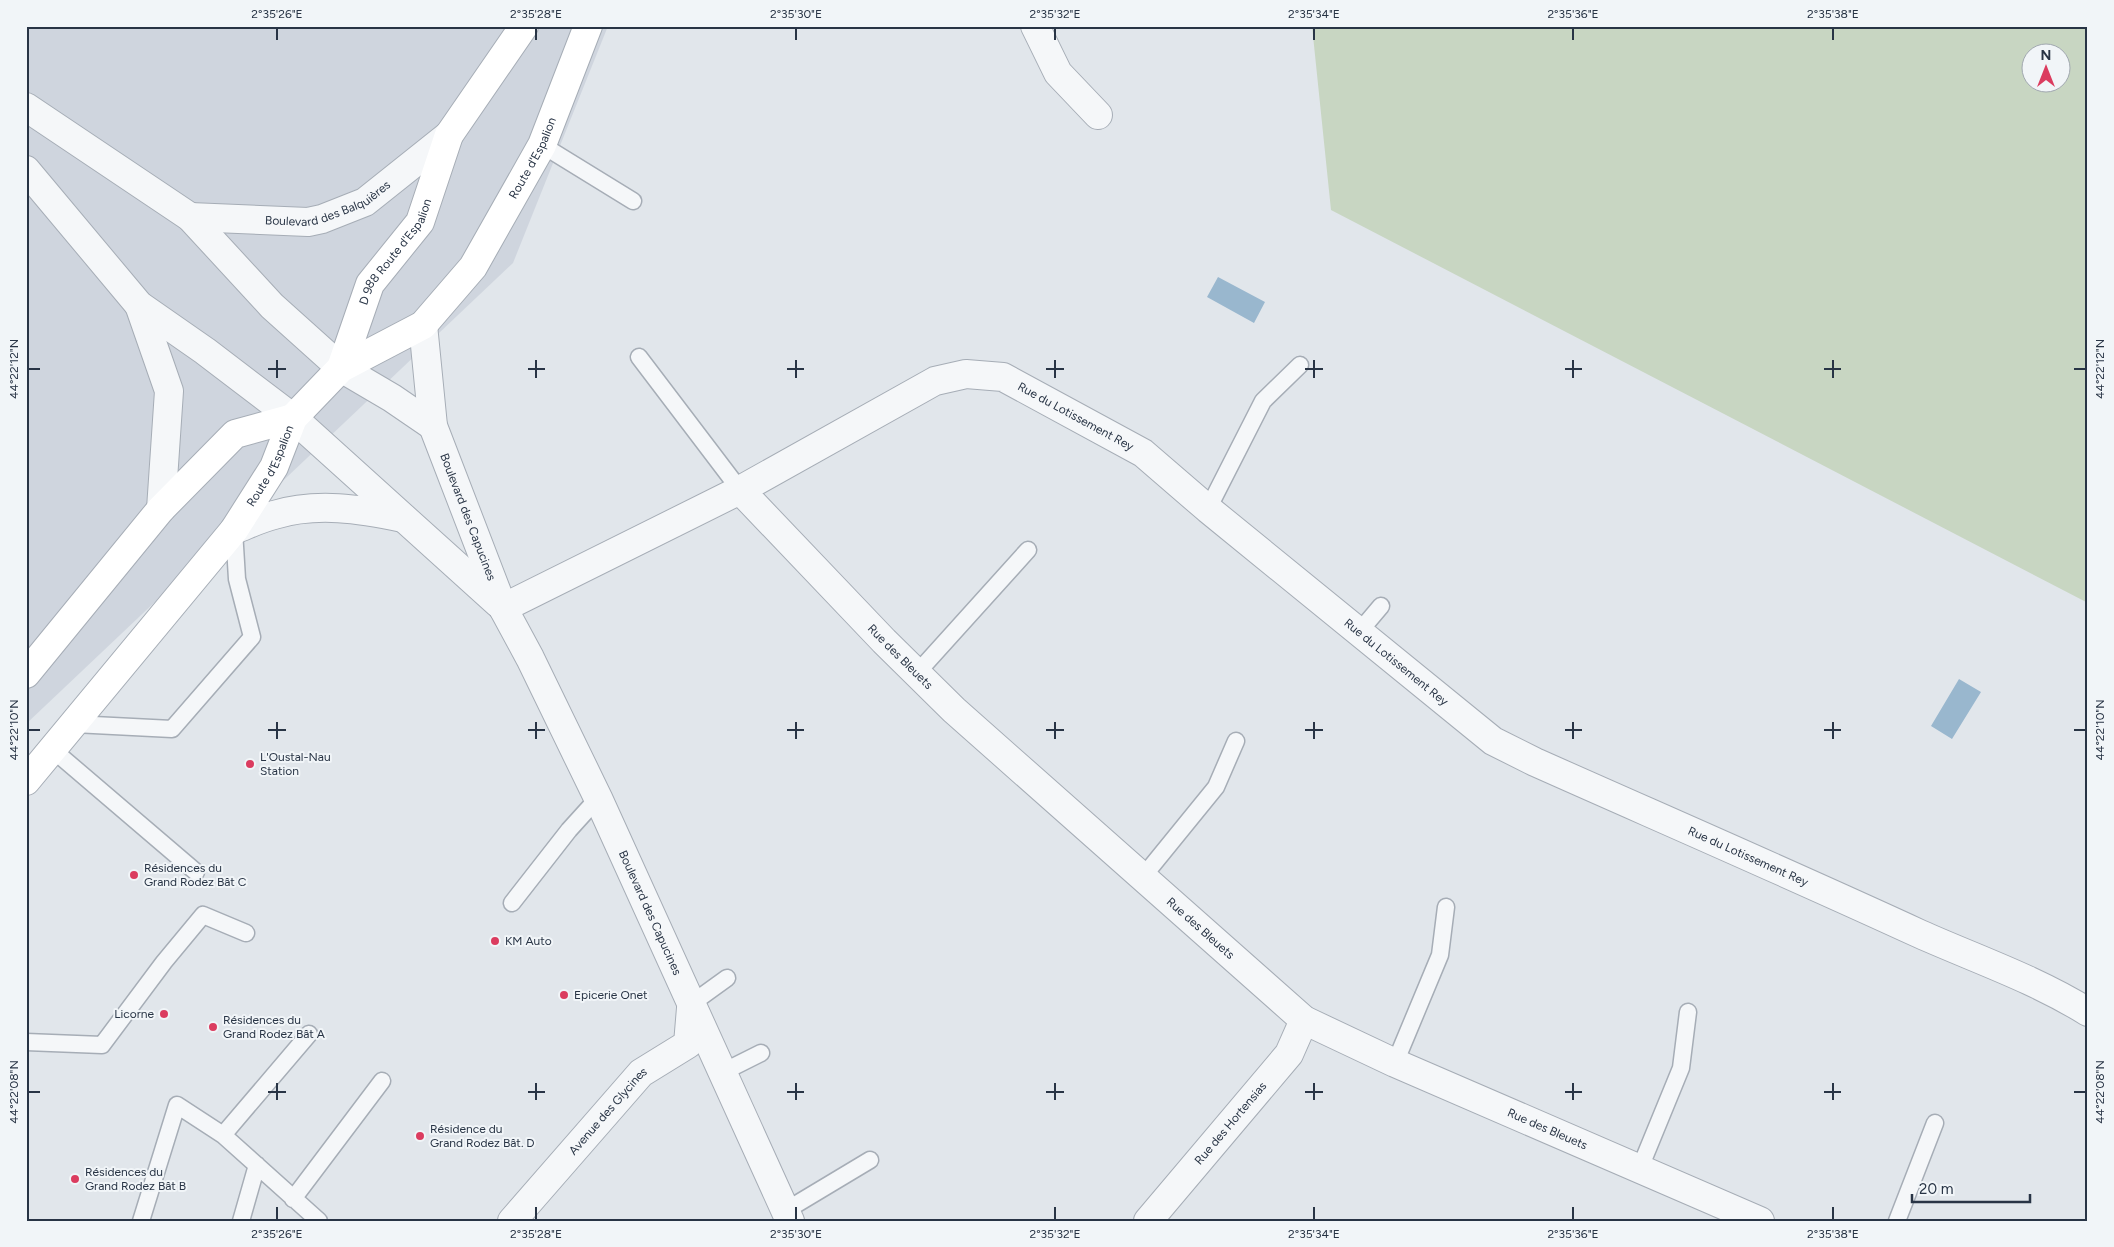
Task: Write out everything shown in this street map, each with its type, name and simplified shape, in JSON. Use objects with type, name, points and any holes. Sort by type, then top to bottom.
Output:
[{"type":"main road","name":"D 988 Route d'Espalion","points":[[341,368],[370,284],[420,222],[449,135],[524,26]]},
{"type":"main road","name":"Route d'Espalion","points":[[341,368],[422,325],[473,267],[542,145],[588,26]]},
{"type":"main road","points":[[293,418],[341,368]]},
{"type":"main road","name":"Route d'Espalion","points":[[26,674],[161,509],[235,434],[293,418]]},
{"type":"main road","name":"Route d'Espalion","points":[[26,781],[234,530],[274,467],[293,418]]},
{"type":"street","points":[[1035,26],[1058,73],[1098,115]]},
{"type":"street","points":[[26,107],[190,217],[272,306],[341,368],[392,398],[433,426]]},
{"type":"street","name":"Boulevard des Balquières","points":[[190,217],[308,222],[322,219],[365,202],[449,135]]},
{"type":"street","points":[[26,170],[139,304],[293,418]]},
{"type":"street","points":[[139,304],[169,391],[161,509]]},
{"type":"street","name":"Boulevard des Capucines","points":[[422,325],[433,426],[503,608],[530,658],[598,798],[787,1216]]},
{"type":"street","name":"Rue du Lotissement Rey","points":[[740,490],[935,381],[966,374],[1003,377],[1143,453],[1208,509],[1493,741],[1535,762],[1820,887],[1922,935],[2014,973],[2088,1012]]},
{"type":"street","name":"Boulevard des Capucines","points":[[293,418],[503,608]]},
{"type":"street","points":[[503,608],[740,490]]},
{"type":"street","name":"Rue des Bleuets","points":[[740,490],[884,641],[962,716],[1304,1020],[1395,1063],[1760,1221]]},
{"type":"street","points":[[234,530],[274,515],[306,509],[342,508],[405,518]]},
{"type":"street","name":"Avenue des Glycines","points":[[512,1221],[641,1073],[688,1044],[691,1004]]},
{"type":"street","name":"Rue des Hortensias","points":[[1148,1221],[1288,1054],[1304,1020]]},
{"type":"lane","points":[[542,145],[633,201]]},
{"type":"lane","name":"Rue des Bleuets","points":[[639,357],[740,490]]},
{"type":"lane","points":[[1208,509],[1263,401],[1300,365]]},
{"type":"lane","points":[[74,724],[172,729],[252,637],[237,579],[234,530]]},
{"type":"lane","points":[[917,673],[1028,550]]},
{"type":"lane","points":[[1359,632],[1381,606]]},
{"type":"lane","points":[[1142,878],[1216,787],[1236,741]]},
{"type":"lane","points":[[52,749],[196,872]]},
{"type":"lane","points":[[512,903],[569,830],[598,798]]},
{"type":"lane","points":[[1395,1063],[1440,955],[1446,907]]},
{"type":"lane","points":[[26,1042],[102,1045],[164,962],[203,915],[246,933]]},
{"type":"lane","points":[[691,1004],[727,978]]},
{"type":"lane","points":[[1640,1168],[1681,1068],[1688,1012]]},
{"type":"lane","points":[[223,1135],[309,1034]]},
{"type":"lane","points":[[722,1072],[761,1053]]},
{"type":"lane","points":[[293,1199],[382,1081]]},
{"type":"lane","points":[[141,1221],[177,1105],[223,1135],[319,1221]]},
{"type":"lane","points":[[1898,1221],[1935,1123]]},
{"type":"lane","points":[[787,1216],[870,1160]]},
{"type":"lane","points":[[241,1221],[257,1165]]},
{"type":"shaded area","points":[[26,26],[608,26],[513,263],[26,724]]},
{"type":"green space","points":[[1312,26],[2088,26],[2088,603],[1331,210]]},
{"type":"water","points":[[1218,277],[1265,302],[1254,323],[1207,297]]},
{"type":"water","points":[[1959,679],[1981,692],[1952,739],[1931,726]]},
{"type":"place","name":"L'Oustal-Nau Station","points":[[250,764]]},
{"type":"place","name":"Résidences du Grand Rodez Bât C","points":[[134,875]]},
{"type":"place","name":"KM Auto","points":[[495,941]]},
{"type":"place","name":"Epicerie Onet","points":[[564,995]]},
{"type":"place","name":"Licorne","points":[[164,1014]]},
{"type":"place","name":"Résidences du Grand Rodez Bât A","points":[[213,1027]]},
{"type":"place","name":"Résidence du Grand Rodez Bât. D","points":[[420,1136]]},
{"type":"place","name":"Résidences du Grand Rodez Bât B","points":[[75,1179]]}]
